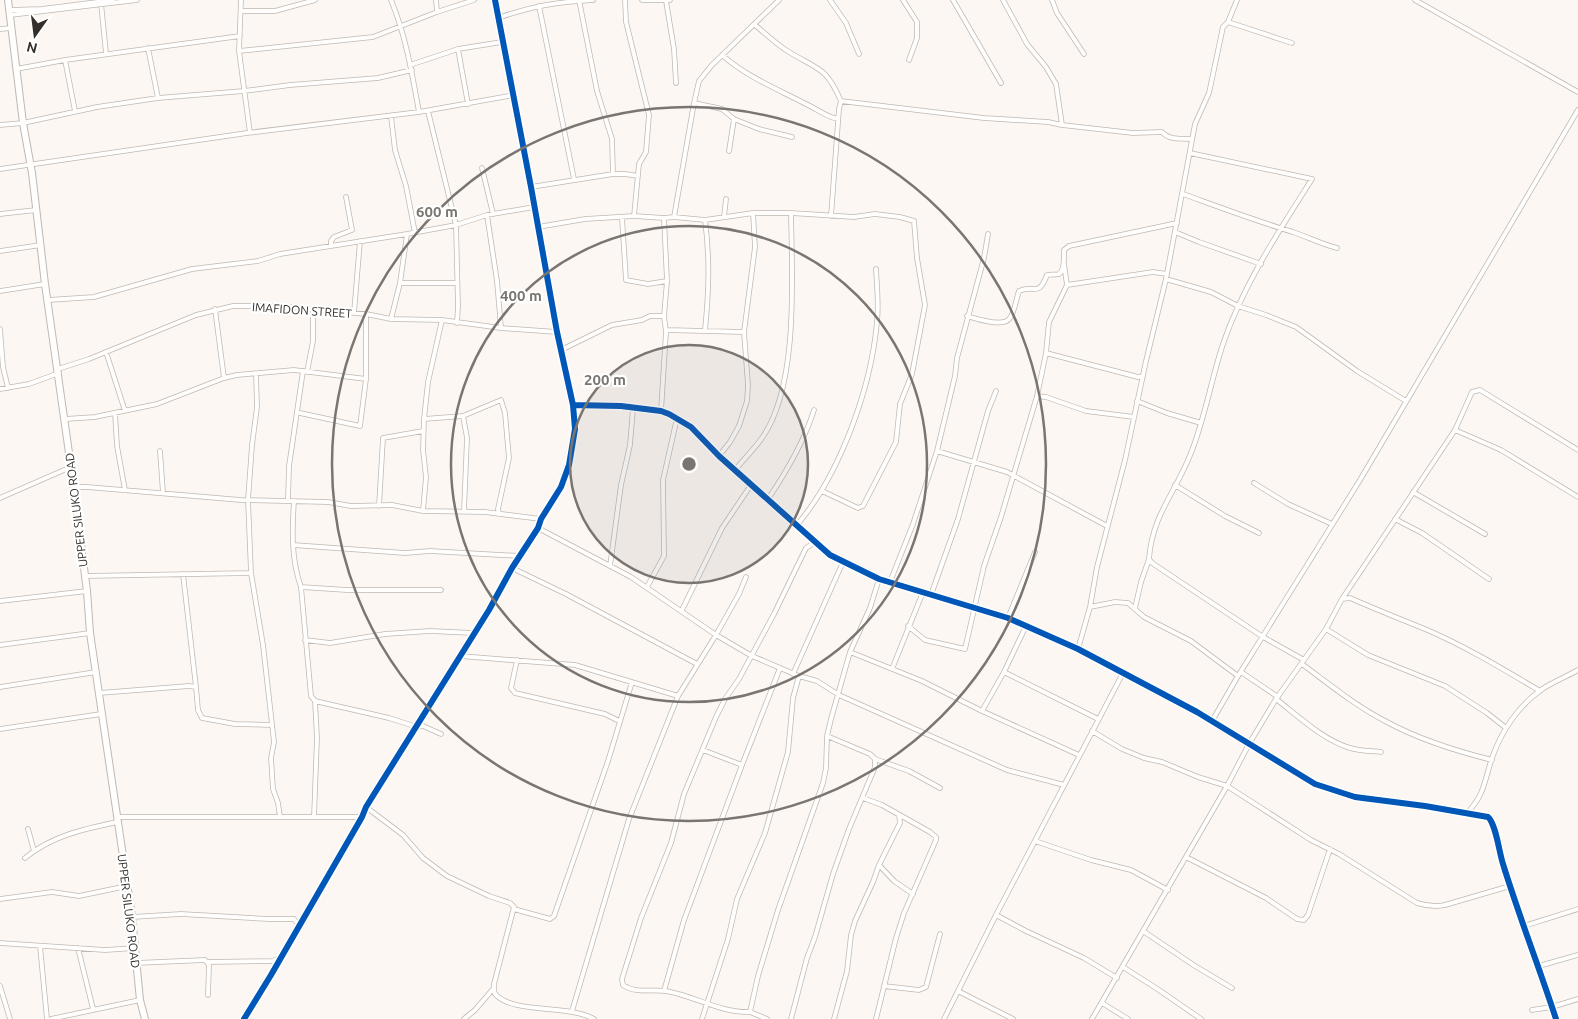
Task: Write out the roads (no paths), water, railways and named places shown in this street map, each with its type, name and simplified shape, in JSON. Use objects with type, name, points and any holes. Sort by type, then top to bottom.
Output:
[{"type":"main road","name":"UPPER SILUKO ROAD","points":[[8,0],[23,123],[31,164],[45,284],[65,419],[98,693],[132,917],[140,1000],[145,1019]]},
{"type":"street","points":[[100,3],[113,0]]},
{"type":"street","points":[[10,13],[137,0]]},
{"type":"street","points":[[241,0],[239,52],[250,133]]},
{"type":"street","points":[[240,12],[275,12],[316,0]]},
{"type":"street","points":[[391,0],[401,26],[412,70],[419,112]]},
{"type":"street","points":[[436,0],[436,12]]},
{"type":"street","points":[[239,52],[373,38],[436,12],[474,0]]},
{"type":"street","points":[[244,1019],[281,958],[366,807],[538,528],[541,519],[561,487],[569,465],[575,429],[573,405],[556,332],[531,187],[495,0]]},
{"type":"street","points":[[579,0],[597,91],[612,140],[613,174]]},
{"type":"street","points":[[498,18],[559,2],[593,0]]},
{"type":"street","points":[[625,0],[626,22],[649,115],[646,152],[639,164],[634,216]]},
{"type":"street","points":[[645,0],[668,0],[676,84]]},
{"type":"street","points":[[674,217],[694,103],[702,75],[779,0]]},
{"type":"street","points":[[830,0],[846,23],[859,54]]},
{"type":"street","points":[[903,0],[918,22],[917,38],[909,60]]},
{"type":"street","points":[[953,0],[1001,83]]},
{"type":"street","points":[[1003,0],[1027,44],[1046,67],[1056,84],[1062,125]]},
{"type":"street","points":[[1052,0],[1057,13],[1084,54]]},
{"type":"street","points":[[1078,649],[1090,607],[1107,526],[1125,460],[1137,400],[1166,279],[1195,124],[1209,93],[1223,27],[1228,22],[1237,0]]},
{"type":"street","points":[[1415,0],[1578,92]]},
{"type":"street","points":[[100,3],[104,54]]},
{"type":"street","points":[[540,6],[574,179]]},
{"type":"street","points":[[1228,22],[1292,44]]},
{"type":"street","points":[[754,25],[776,44],[818,67],[834,85],[842,101],[838,119],[831,216]]},
{"type":"street","points":[[0,29],[12,28]]},
{"type":"street","points":[[16,69],[104,54],[240,36]]},
{"type":"street","points":[[410,65],[458,49],[502,42]]},
{"type":"street","points":[[148,48],[158,98]]},
{"type":"street","points":[[458,49],[468,104]]},
{"type":"street","points":[[722,55],[749,75],[828,117],[838,119]]},
{"type":"street","points":[[65,60],[75,112]]},
{"type":"street","points":[[0,125],[23,123],[158,98],[378,78],[412,70]]},
{"type":"street","points":[[0,169],[250,133],[428,111],[514,95]]},
{"type":"street","points":[[842,101],[984,118],[1048,122],[1133,133],[1162,132],[1167,137],[1192,138]]},
{"type":"street","points":[[694,103],[722,109],[734,119],[759,129],[792,137]]},
{"type":"street","points":[[1212,721],[1406,401],[1578,110]]},
{"type":"street","points":[[428,111],[456,224],[457,323]]},
{"type":"street","points":[[391,116],[395,150],[406,186],[415,232]]},
{"type":"street","points":[[729,151],[734,119]]},
{"type":"street","points":[[1135,608],[1149,559],[1153,532],[1158,516],[1190,455],[1223,344],[1238,306],[1312,180],[1190,153]]},
{"type":"street","points":[[482,168],[493,214]]},
{"type":"street","points":[[531,187],[613,174],[638,176]]},
{"type":"street","points":[[1182,194],[1320,244],[1336,248]]},
{"type":"street","points":[[331,246],[331,241],[334,237],[352,230],[346,197]]},
{"type":"street","points":[[724,217],[726,198]]},
{"type":"street","points":[[48,300],[94,297],[192,269],[258,261],[280,254],[407,234],[456,224],[487,215],[534,207]]},
{"type":"street","points":[[0,214],[36,210]]},
{"type":"street","points":[[538,227],[586,219],[634,216],[705,220],[753,213],[831,216],[875,214],[914,221],[917,258],[925,306],[912,374],[900,404],[896,442],[863,506],[858,508],[822,490]]},
{"type":"street","points":[[719,456],[739,426],[747,401],[748,385],[744,332],[755,248],[753,213]]},
{"type":"street","points":[[735,470],[763,437],[774,415],[781,394],[790,340],[792,213]]},
{"type":"street","points":[[487,215],[497,281],[501,328]]},
{"type":"street","points":[[622,218],[626,280],[648,284],[667,281]]},
{"type":"street","points":[[661,411],[667,281],[664,218]]},
{"type":"street","points":[[705,220],[709,256],[709,292],[705,330]]},
{"type":"street","points":[[908,626],[925,640],[965,649],[984,566],[1001,517],[1037,396],[1046,353],[1049,322],[1067,285],[1064,250],[1070,246],[1177,223]]},
{"type":"street","points":[[1175,232],[1261,264]]},
{"type":"street","points":[[391,318],[400,283],[407,234]]},
{"type":"street","points":[[890,582],[913,524],[937,451],[955,376],[957,358],[984,258],[988,234]]},
{"type":"street","points":[[354,313],[360,241]]},
{"type":"street","points":[[0,251],[41,244]]},
{"type":"street","points":[[967,316],[1004,323],[1008,321],[1012,317],[1019,291],[1024,289],[1038,290],[1047,275],[1058,274],[1061,272],[1064,264]]},
{"type":"street","points":[[797,525],[811,508],[822,490],[849,436],[874,347],[878,302],[876,269]]},
{"type":"street","points":[[1067,285],[1153,272],[1167,274]]},
{"type":"street","points":[[1166,279],[1211,292],[1238,306],[1296,327],[1357,371],[1406,401]]},
{"type":"street","points":[[400,283],[457,283]]},
{"type":"street","points":[[0,291],[45,284]]},
{"type":"street","name":"IMAFIDON STREET","points":[[0,389],[29,384],[196,315],[234,306],[277,306],[556,332]]},
{"type":"street","points":[[215,309],[224,378]]},
{"type":"street","points":[[288,500],[289,466],[312,341],[313,310]]},
{"type":"street","points":[[300,413],[360,426],[366,379],[366,314]]},
{"type":"street","points":[[561,350],[612,325],[642,320],[650,316],[664,316]]},
{"type":"street","points":[[423,511],[426,477],[424,419],[428,382],[442,320]]},
{"type":"street","points":[[0,329],[3,367],[8,388]]},
{"type":"street","points":[[666,330],[744,332]]},
{"type":"street","points":[[106,352],[125,411]]},
{"type":"street","points":[[1046,353],[1138,377],[1143,376]]},
{"type":"street","points":[[65,419],[115,413],[157,404],[224,378],[294,370],[366,379]]},
{"type":"street","points":[[256,374],[257,407],[248,500],[252,573],[274,742],[271,758],[273,790],[278,803],[280,817]]},
{"type":"street","points":[[1092,1019],[1228,786],[1249,744],[1277,698],[1326,629],[1342,599],[1456,430],[1472,392],[1480,390],[1578,450]]},
{"type":"street","points":[[931,595],[958,519],[988,412],[996,391]]},
{"type":"street","points":[[1037,396],[1046,397],[1086,410],[1134,417]]},
{"type":"street","points":[[424,419],[463,416],[501,400],[505,412],[509,458],[498,509],[499,514]]},
{"type":"street","points":[[1137,400],[1167,414],[1201,423]]},
{"type":"street","points":[[573,405],[661,411],[677,418],[697,433],[719,456],[830,555],[880,579],[1008,618],[1078,649],[1212,721],[1303,778],[1336,792],[1355,797],[1488,817],[1492,820],[1510,886],[1556,1019]]},
{"type":"street","points":[[610,566],[621,485],[630,445],[633,408]]},
{"type":"street","points":[[768,499],[788,470],[809,426],[814,410]]},
{"type":"street","points":[[115,413],[117,446],[125,490]]},
{"type":"street","points":[[463,416],[467,438],[464,511]]},
{"type":"street","points":[[647,587],[664,556],[663,480],[677,418]]},
{"type":"street","points":[[1456,430],[1501,450],[1578,497]]},
{"type":"street","points":[[379,506],[383,438],[423,431]]},
{"type":"street","points":[[160,451],[163,493]]},
{"type":"street","points":[[937,451],[1012,475],[1107,526]]},
{"type":"street","points":[[0,498],[71,467]]},
{"type":"street","points":[[1254,483],[1288,504],[1332,524]]},
{"type":"street","points":[[682,610],[722,528],[751,485]]},
{"type":"street","points":[[1175,485],[1225,516],[1259,533]]},
{"type":"street","points":[[73,487],[248,500],[328,502],[351,506],[392,505],[423,511],[464,511],[541,519]]},
{"type":"street","points":[[1413,492],[1485,534]]},
{"type":"street","points":[[294,501],[293,545],[305,619],[305,640],[311,696],[314,701],[317,738],[314,817]]},
{"type":"street","points":[[1395,519],[1422,533],[1489,579]]},
{"type":"street","points":[[538,528],[647,587],[716,635],[752,656],[793,674],[817,681],[839,695],[1007,770],[1064,785]]},
{"type":"street","points":[[767,1019],[750,1012],[726,1010],[664,991],[632,989],[623,985],[622,980],[641,918],[673,836],[684,794],[725,699],[752,656],[806,548],[815,542]]},
{"type":"street","points":[[293,545],[405,553],[430,551],[520,556]]},
{"type":"street","points":[[1008,618],[1036,552]]},
{"type":"street","points":[[1149,559],[1152,563],[1303,662],[1386,722],[1423,739],[1459,752],[1492,760]]},
{"type":"street","points":[[793,674],[843,562]]},
{"type":"street","points":[[512,568],[566,594],[697,664]]},
{"type":"street","points":[[84,576],[252,573]]},
{"type":"street","points":[[183,574],[199,715],[202,718],[235,724],[272,725]]},
{"type":"street","points":[[572,1011],[629,820],[678,696],[716,635],[746,577]]},
{"type":"street","points":[[750,1012],[758,976],[778,910],[823,783],[829,725],[850,652],[870,608],[880,579]]},
{"type":"street","points":[[301,587],[347,590],[440,590]]},
{"type":"street","points":[[0,602],[86,591]]},
{"type":"street","points":[[892,669],[923,592]]},
{"type":"street","points":[[1342,599],[1350,598],[1425,630],[1469,651],[1540,690]]},
{"type":"street","points":[[1090,607],[1115,602],[1128,603],[1144,617],[1191,641],[1277,698],[1322,734],[1351,748],[1381,752]]},
{"type":"street","points":[[982,711],[1004,672],[1026,626]]},
{"type":"street","points":[[1326,629],[1368,655],[1445,686],[1487,713],[1506,728]]},
{"type":"street","points":[[305,640],[330,643],[385,634],[430,631],[473,633]]},
{"type":"street","points":[[0,645],[90,633]]},
{"type":"street","points":[[850,652],[922,681],[982,711],[1080,755]]},
{"type":"street","points":[[460,656],[575,665],[678,696]]},
{"type":"street","points":[[517,660],[511,688],[515,693],[605,714],[619,721]]},
{"type":"street","points":[[664,991],[684,920],[780,668]]},
{"type":"street","points":[[1467,814],[1484,787],[1492,760],[1506,728],[1516,714],[1540,690],[1578,670]]},
{"type":"street","points":[[0,687],[96,672]]},
{"type":"street","points":[[1004,672],[1098,719]]},
{"type":"street","points":[[944,1019],[996,915],[1123,673]]},
{"type":"street","points":[[702,1019],[728,939],[737,899],[765,833],[788,752],[793,698],[799,676]]},
{"type":"street","points":[[366,807],[403,835],[424,858],[447,876],[510,904],[514,909],[550,919],[556,911],[608,761],[632,682]]},
{"type":"street","points":[[98,693],[196,687]]},
{"type":"street","points":[[314,701],[389,718],[417,727],[423,726],[441,734]]},
{"type":"street","points":[[0,729],[101,714]]},
{"type":"street","points":[[1092,731],[1122,749],[1144,758],[1162,762],[1198,777],[1228,786],[1311,840],[1330,849],[1417,903],[1436,906],[1446,905],[1510,886]]},
{"type":"street","points":[[827,736],[870,754],[875,759],[909,771],[940,788]]},
{"type":"street","points":[[703,750],[742,764]]},
{"type":"street","points":[[791,1019],[807,958],[833,874],[849,829],[876,767],[875,759]]},
{"type":"street","points":[[863,798],[882,805],[936,837],[904,913],[876,1019]]},
{"type":"street","points":[[834,1019],[847,971],[853,928],[879,865],[900,823],[901,817],[898,814]]},
{"type":"street","points":[[25,858],[34,849],[76,831],[117,820],[362,817]]},
{"type":"street","points":[[1035,841],[1091,860],[1131,870],[1168,890]]},
{"type":"street","points":[[1186,856],[1266,898],[1297,919],[1304,920],[1308,915],[1330,849]]},
{"type":"street","points":[[879,865],[894,881],[913,894]]},
{"type":"street","points":[[0,899],[52,892],[79,896],[127,886]]},
{"type":"street","points":[[514,909],[503,943],[494,989],[496,995],[516,1004],[572,1011],[594,1019]]},
{"type":"street","points":[[1524,926],[1578,909]]},
{"type":"street","points":[[132,917],[180,914],[294,919],[299,926]]},
{"type":"street","points":[[996,915],[1084,958],[1117,978]]},
{"type":"street","points":[[1142,931],[1232,988]]},
{"type":"street","points":[[884,986],[919,990],[926,987],[940,934]]},
{"type":"street","points":[[0,943],[105,950],[135,948]]},
{"type":"street","points":[[40,946],[47,1019]]},
{"type":"street","points":[[78,948],[93,1009]]},
{"type":"street","points":[[1539,966],[1578,955]]},
{"type":"street","points":[[136,963],[205,960],[208,962],[272,961],[281,958]]},
{"type":"street","points":[[208,962],[208,995]]},
{"type":"street","points":[[1123,967],[1201,1019]]},
{"type":"street","points":[[0,986],[10,1019]]},
{"type":"street","points":[[464,1019],[494,989]]},
{"type":"street","points":[[958,991],[1012,1019]]},
{"type":"street","points":[[1532,1010],[1552,1007],[1578,999]]},
{"type":"street","points":[[51,1019],[140,1000]]},
{"type":"street","points":[[1102,1003],[1128,1019]]}]
